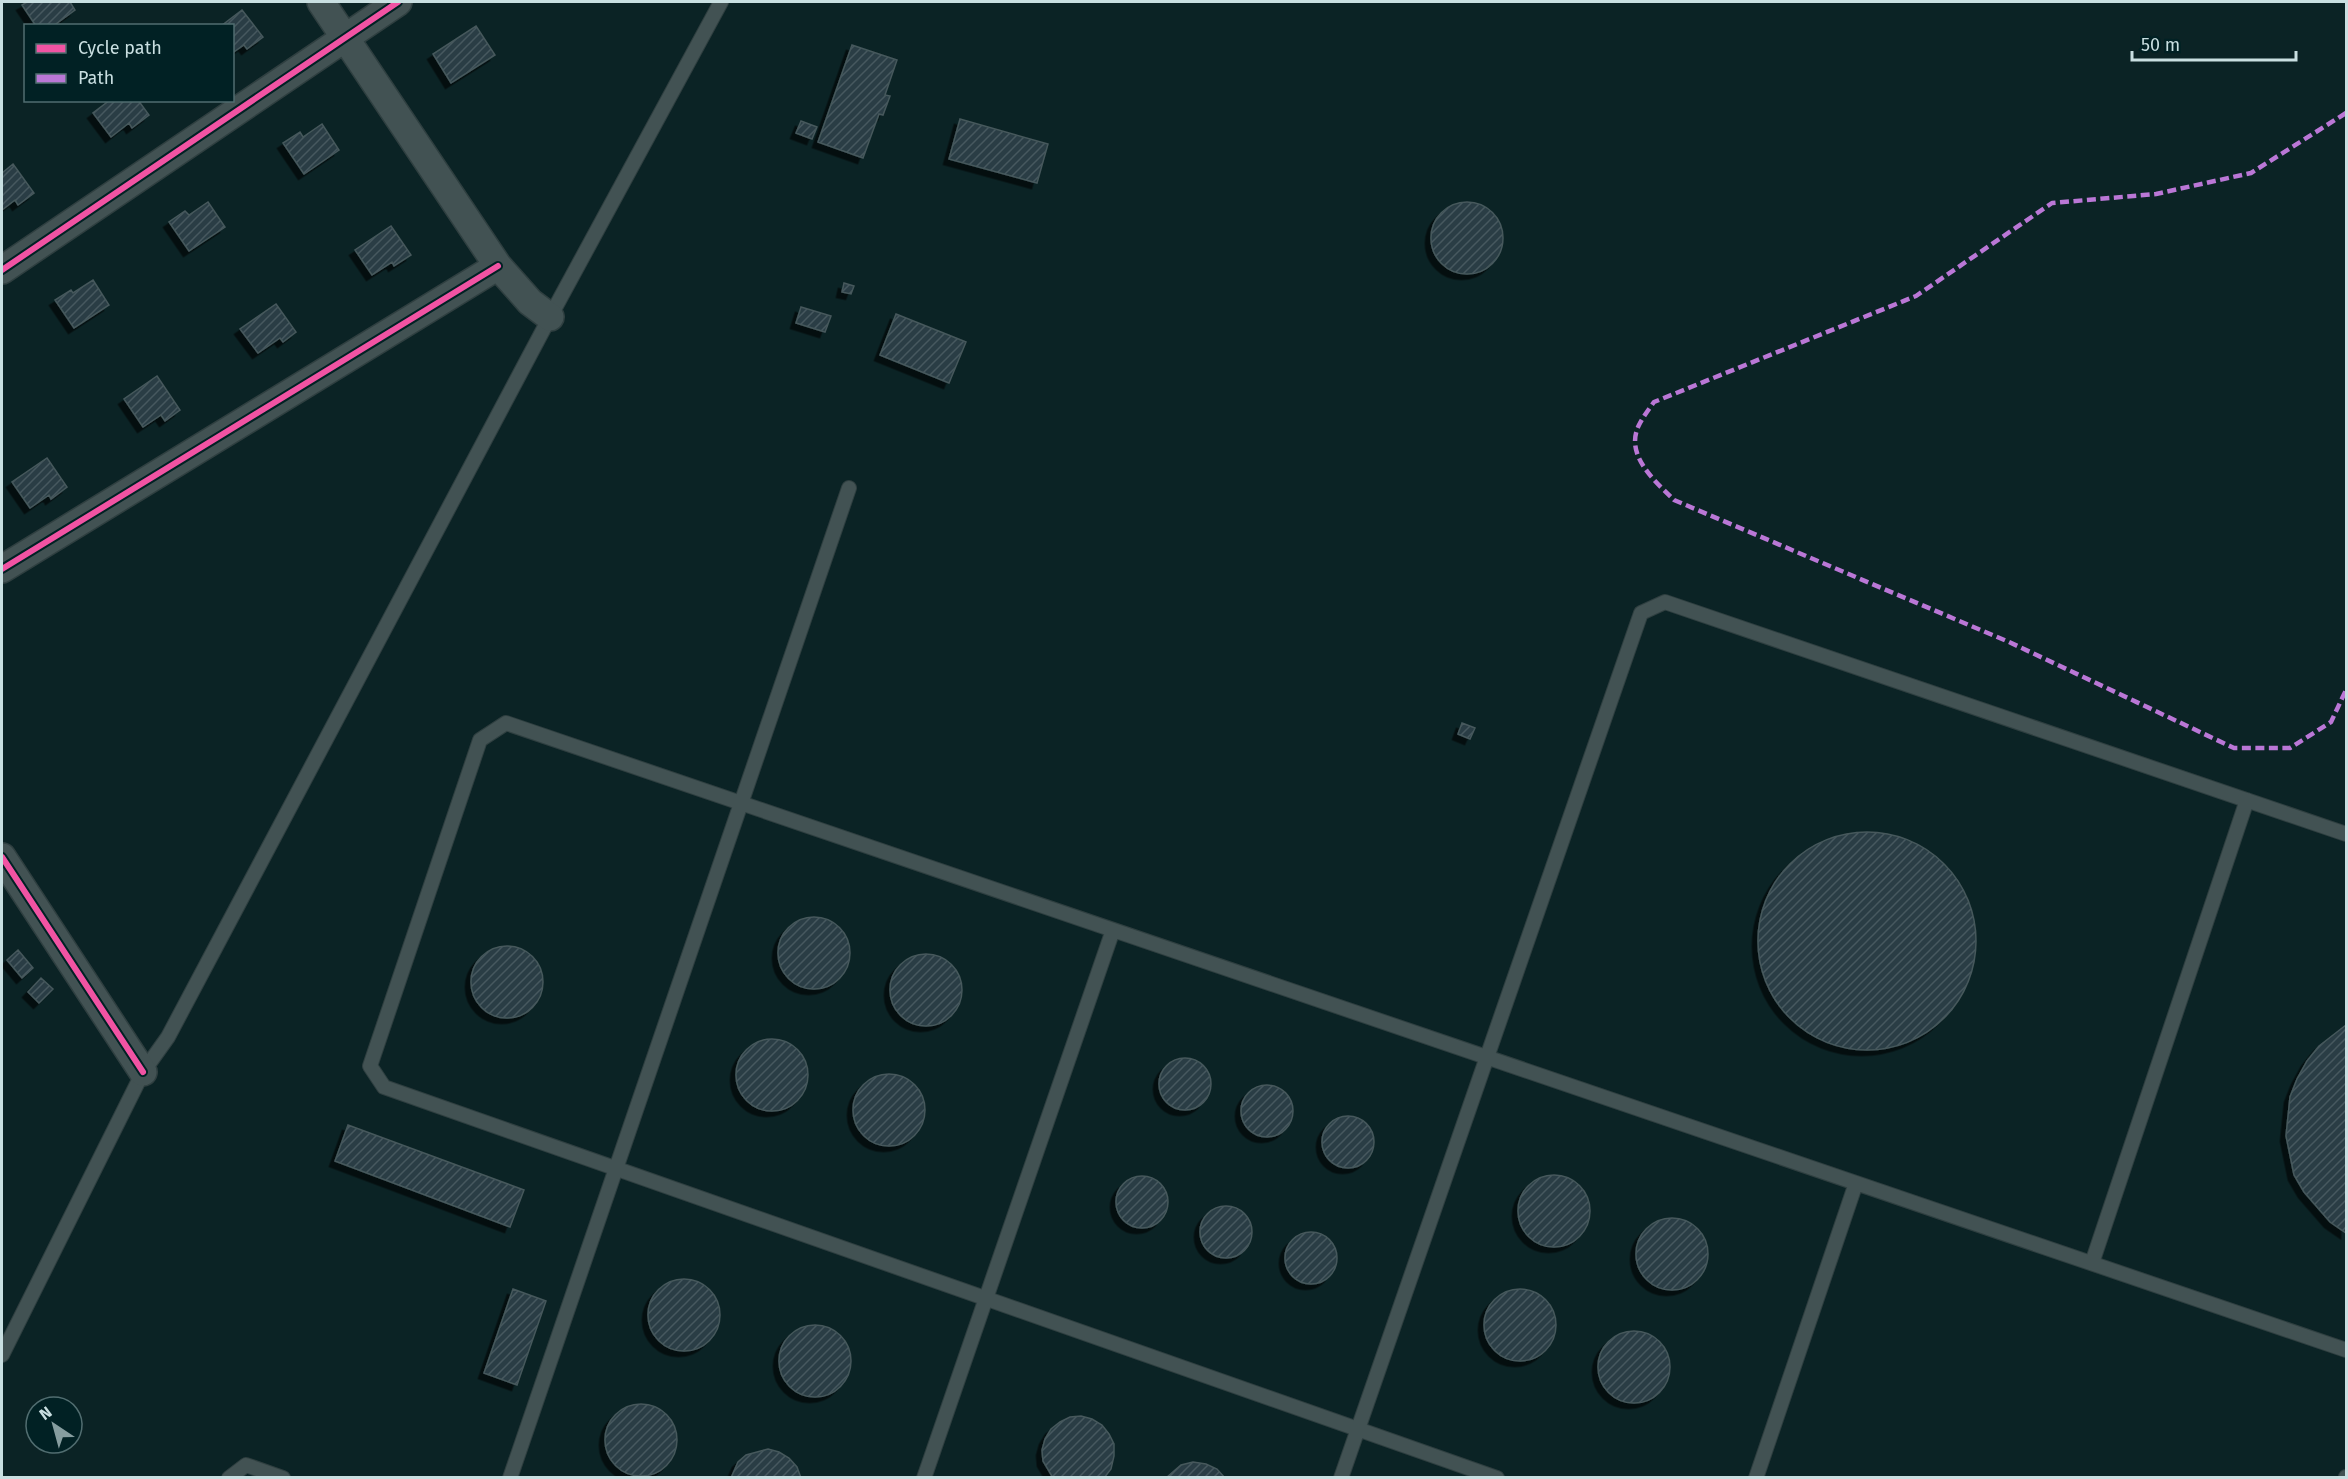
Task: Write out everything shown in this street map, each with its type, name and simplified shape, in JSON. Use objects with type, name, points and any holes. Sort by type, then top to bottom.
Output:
[{"type":"street","points":[[321,2],[498,266],[530,302],[550,316]]},
{"type":"street","points":[[2,270],[398,2]]},
{"type":"street","points":[[2,569],[498,266]]},
{"type":"street","points":[[2,857],[143,1072]]},
{"type":"lane","points":[[2,1355],[143,1072],[173,1027],[550,316],[721,2]]},
{"type":"lane","points":[[510,1478],[849,488]]},
{"type":"lane","points":[[1341,1478],[1641,613],[1665,602],[2346,834]]},
{"type":"lane","points":[[1497,1478],[384,1087],[370,1066],[480,740],[506,723],[2346,1350]]},
{"type":"lane","points":[[2092,1263],[2247,800]]},
{"type":"lane","points":[[924,1478],[1113,930]]},
{"type":"lane","points":[[1756,1478],[1856,1183]]},
{"type":"lane","points":[[229,1478],[246,1465],[283,1478]]},
{"type":"building","points":[[27,2],[70,2],[75,10],[56,24],[35,24],[22,5]]},
{"type":"building","points":[[242,10],[263,37],[247,49],[244,45],[234,52],[234,24],[224,24]]},
{"type":"building","points":[[476,26],[495,55],[451,83],[433,54]]},
{"type":"building","points":[[852,45],[897,60],[885,95],[890,96],[883,115],[879,114],[863,158],[818,142]]},
{"type":"building","points":[[107,102],[139,102],[149,115],[132,128],[129,123],[111,137],[93,113]]},
{"type":"building","points":[[960,119],[1048,144],[1037,183],[949,159]]},
{"type":"building","points":[[801,121],[817,127],[812,139],[796,133]]},
{"type":"building","points":[[322,124],[339,150],[304,174],[283,143],[300,132],[303,137]]},
{"type":"building","points":[[13,164],[34,193],[18,205],[15,200],[2,210],[2,173]]},
{"type":"building","points":[[208,202],[225,227],[189,251],[169,222],[185,211],[189,215]]},
{"type":"building","points":[[1467,202],[1487,208],[1497,218],[1503,238],[1497,258],[1487,268],[1467,274],[1447,268],[1437,258],[1431,238],[1437,218],[1447,208]]},
{"type":"building","points":[[391,226],[411,255],[394,266],[392,262],[372,275],[355,250]]},
{"type":"building","points":[[93,280],[109,305],[74,328],[55,300],[71,290],[73,293]]},
{"type":"building","points":[[844,283],[854,286],[851,294],[842,292]]},
{"type":"building","points":[[276,304],[296,332],[283,342],[280,338],[258,353],[240,329]]},
{"type":"building","points":[[801,307],[831,316],[825,332],[796,323]]},
{"type":"building","points":[[896,314],[966,342],[949,383],[880,355]]},
{"type":"building","points":[[157,376],[180,410],[165,421],[161,415],[143,427],[124,399]]},
{"type":"building","points":[[47,458],[67,487],[51,499],[49,495],[30,508],[12,482]]},
{"type":"building","points":[[1462,723],[1475,728],[1470,739],[1458,734]]},
{"type":"building","points":[[1878,832],[1909,840],[1928,850],[1944,864],[1958,880],[1968,899],[1976,930],[1976,952],[1968,983],[1958,1002],[1944,1018],[1928,1032],[1909,1042],[1878,1050],[1856,1050],[1825,1042],[1806,1032],[1776,1002],[1766,983],[1760,962],[1758,930],[1766,899],[1776,880],[1806,850],[1825,840],[1846,834]]},
{"type":"building","points":[[814,917],[834,923],[844,933],[850,953],[844,973],[834,983],[814,989],[794,983],[784,973],[778,953],[784,933],[794,923]]},
{"type":"building","points":[[507,946],[527,952],[537,962],[543,982],[537,1002],[527,1012],[507,1018],[487,1012],[477,1002],[471,982],[477,962],[487,952]]},
{"type":"building","points":[[18,950],[33,968],[22,978],[7,960]]},
{"type":"building","points":[[926,954],[946,960],[956,970],[962,990],[956,1010],[946,1020],[926,1026],[906,1020],[896,1010],[890,990],[896,970],[906,960]]},
{"type":"building","points":[[41,978],[53,989],[39,1003],[28,992]]},
{"type":"building","points":[[2346,1025],[2346,1233],[2330,1222],[2304,1192],[2294,1175],[2286,1136],[2290,1097],[2297,1079],[2319,1046]]},
{"type":"building","points":[[772,1039],[792,1045],[802,1055],[808,1075],[802,1095],[792,1105],[772,1111],[752,1105],[742,1095],[736,1075],[742,1055],[752,1045]]},
{"type":"building","points":[[1180,1058],[1190,1058],[1204,1065],[1211,1084],[1204,1103],[1190,1110],[1180,1110],[1170,1106],[1163,1099],[1159,1089],[1159,1079],[1163,1069],[1170,1062]]},
{"type":"building","points":[[889,1074],[909,1080],[919,1090],[925,1110],[919,1130],[909,1140],[889,1146],[869,1140],[859,1130],[853,1110],[859,1090],[869,1080]]},
{"type":"building","points":[[1262,1085],[1272,1085],[1286,1092],[1293,1111],[1286,1130],[1272,1137],[1262,1137],[1252,1133],[1245,1126],[1241,1116],[1241,1106],[1245,1096],[1252,1089]]},
{"type":"building","points":[[1343,1116],[1353,1116],[1367,1123],[1374,1142],[1367,1161],[1353,1168],[1343,1168],[1333,1164],[1326,1157],[1322,1147],[1322,1137],[1326,1127],[1333,1120]]},
{"type":"building","points":[[348,1125],[524,1190],[510,1227],[335,1161]]},
{"type":"building","points":[[1554,1175],[1574,1181],[1584,1191],[1590,1211],[1584,1231],[1574,1241],[1554,1247],[1534,1241],[1524,1231],[1518,1211],[1524,1191],[1534,1181]]},
{"type":"building","points":[[1137,1176],[1147,1176],[1161,1183],[1168,1202],[1161,1221],[1147,1228],[1137,1228],[1127,1224],[1120,1217],[1116,1207],[1116,1197],[1120,1187],[1127,1180]]},
{"type":"building","points":[[1221,1206],[1231,1206],[1245,1213],[1252,1232],[1245,1251],[1231,1258],[1221,1258],[1211,1254],[1204,1247],[1200,1237],[1200,1227],[1204,1217],[1211,1210]]},
{"type":"building","points":[[1672,1218],[1692,1224],[1702,1234],[1708,1254],[1702,1274],[1692,1284],[1672,1290],[1652,1284],[1642,1274],[1636,1254],[1642,1234],[1652,1224]]},
{"type":"building","points":[[1306,1232],[1316,1232],[1330,1239],[1337,1258],[1330,1277],[1316,1284],[1306,1284],[1296,1280],[1289,1273],[1285,1263],[1285,1253],[1289,1243],[1296,1236]]},
{"type":"building","points":[[684,1279],[704,1285],[714,1295],[720,1315],[714,1335],[704,1345],[684,1351],[664,1345],[654,1335],[648,1315],[654,1295],[664,1285]]},
{"type":"building","points":[[513,1289],[546,1301],[517,1385],[484,1373]]},
{"type":"building","points":[[1520,1289],[1540,1295],[1550,1305],[1556,1325],[1550,1345],[1540,1355],[1520,1361],[1500,1355],[1490,1345],[1484,1325],[1490,1305],[1500,1295]]},
{"type":"building","points":[[815,1325],[835,1331],[845,1341],[851,1361],[845,1381],[835,1391],[815,1397],[795,1391],[785,1381],[779,1361],[785,1341],[795,1331]]},
{"type":"building","points":[[1634,1331],[1654,1337],[1664,1347],[1670,1367],[1664,1387],[1654,1397],[1634,1403],[1614,1397],[1604,1387],[1598,1367],[1604,1347],[1614,1337]]},
{"type":"building","points":[[641,1404],[661,1410],[671,1420],[677,1440],[671,1460],[661,1470],[641,1476],[621,1470],[611,1460],[605,1440],[611,1420],[621,1410]]},
{"type":"building","points":[[1081,1416],[1102,1425],[1109,1434],[1114,1444],[1111,1469],[1104,1478],[1053,1478],[1043,1461],[1042,1450],[1045,1439],[1051,1429],[1060,1422],[1070,1417]]},
{"type":"building","points":[[768,1449],[789,1458],[797,1467],[801,1478],[731,1478],[738,1462],[746,1455]]},
{"type":"building","points":[[1193,1462],[1217,1469],[1225,1478],[1166,1478],[1181,1465]]},
{"type":"marked path","points":[[2346,113],[2251,173],[2156,194],[2052,203],[1916,296],[1654,402],[1639,425],[1635,436],[1635,447],[1644,467],[1674,500],[2009,642],[2234,748],[2290,748],[2331,722],[2346,690]]},
{"type":"cycle path","points":[[2,270],[398,2]]},
{"type":"cycle path","points":[[2,569],[498,266]]},
{"type":"cycle path","points":[[2,857],[143,1072]]}]
